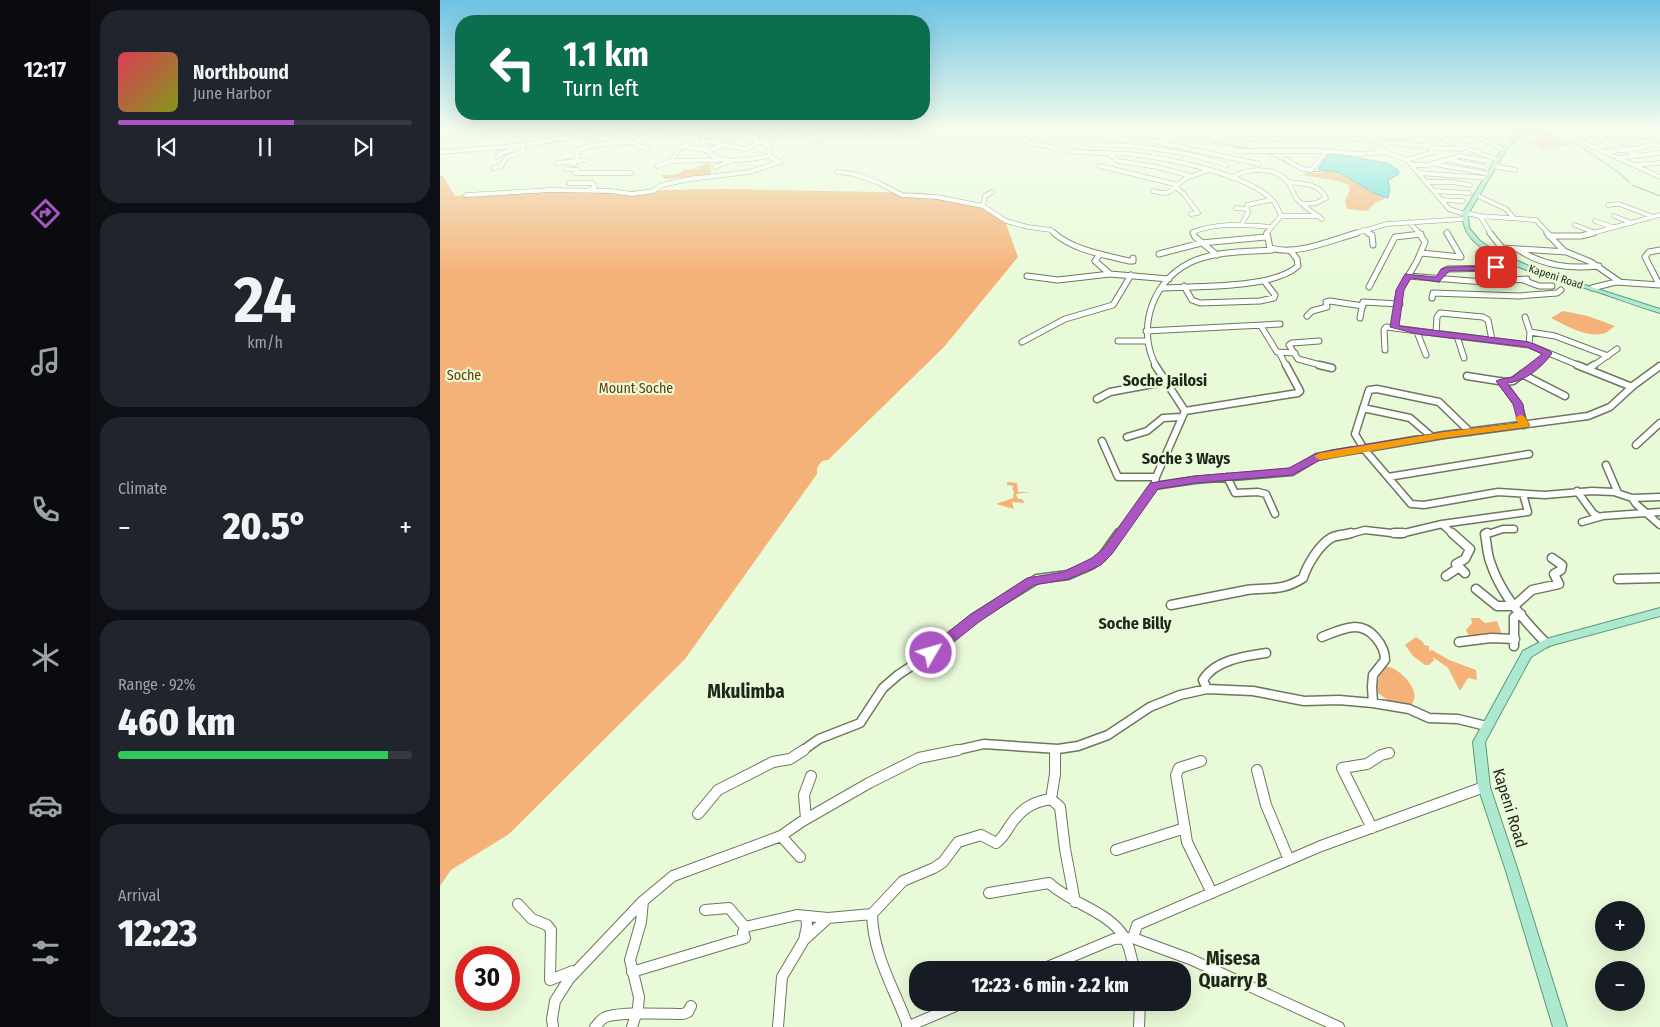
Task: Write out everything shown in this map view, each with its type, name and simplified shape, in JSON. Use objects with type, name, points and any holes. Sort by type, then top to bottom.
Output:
[{"type":"main road","points":[[1465,215],[1487,179]]},
{"type":"main road","name":"Kapeni Road","points":[[1465,215],[1473,237],[1486,248],[1500,256],[1660,312]]},
{"type":"main road","name":"Kapeni Road","points":[[1560,1027],[1484,787],[1479,742],[1486,726],[1527,654],[1546,643],[1660,612]]},
{"type":"street","points":[[660,180],[695,178]]},
{"type":"street","points":[[466,195],[549,190],[632,194],[653,191],[662,185],[695,178]]},
{"type":"street","points":[[864,178],[902,195],[929,196],[983,206],[994,210],[1006,222],[1051,230],[1063,240],[1100,254],[1129,261],[1133,261],[1133,258]]},
{"type":"street","points":[[1144,178],[1178,187],[1198,214],[1192,214]]},
{"type":"street","points":[[1153,191],[1165,194],[1189,178]]},
{"type":"street","points":[[1232,178],[1246,184],[1278,206],[1281,216]]},
{"type":"street","points":[[1282,178],[1288,182],[1316,186],[1326,195],[1324,200],[1320,202],[1304,204]]},
{"type":"street","points":[[1423,178],[1449,209],[1465,215]]},
{"type":"street","points":[[1469,178],[1487,179]]},
{"type":"street","points":[[1483,178],[1487,179]]},
{"type":"street","points":[[1281,216],[1321,217],[1296,197],[1288,182]]},
{"type":"street","points":[[1427,182],[1453,182],[1470,185]]},
{"type":"street","points":[[569,183],[592,183],[595,187],[588,191]]},
{"type":"street","points":[[1434,191],[1469,193]]},
{"type":"street","points":[[983,206],[986,196],[992,192]]},
{"type":"street","points":[[1478,196],[1506,209],[1514,218]]},
{"type":"street","points":[[1241,225],[1248,215],[1247,205],[1270,200]]},
{"type":"street","points":[[1441,200],[1463,201]]},
{"type":"street","points":[[1608,205],[1619,204],[1652,216]]},
{"type":"street","points":[[1236,208],[1248,209]]},
{"type":"street","points":[[1550,236],[1574,237],[1660,214]]},
{"type":"street","points":[[1186,411],[1164,382],[1150,353],[1146,331],[1150,308],[1169,278],[1183,267],[1217,255],[1290,250],[1329,242],[1387,224],[1465,215],[1514,218],[1536,220],[1562,249],[1599,266],[1620,282]]},
{"type":"street","points":[[1272,250],[1266,237],[1267,231],[1281,216]]},
{"type":"street","points":[[1480,216],[1500,247],[1519,250],[1567,252]]},
{"type":"street","points":[[1614,216],[1630,222]]},
{"type":"street","points":[[1595,221],[1612,228]]},
{"type":"street","points":[[1395,327],[1400,304],[1400,290],[1421,254],[1425,242],[1421,234],[1409,222]]},
{"type":"street","points":[[1217,255],[1192,234],[1194,231],[1241,225],[1272,227]]},
{"type":"street","points":[[1576,225],[1594,233]]},
{"type":"street","points":[[1363,230],[1372,235],[1373,245]]},
{"type":"street","points":[[1421,254],[1461,257],[1447,232]]},
{"type":"street","points":[[1369,287],[1395,237],[1421,234]]},
{"type":"street","points":[[1159,254],[1201,243],[1266,237]]},
{"type":"street","points":[[1162,288],[1265,282],[1282,277],[1295,270],[1298,263],[1290,250]]},
{"type":"street","points":[[1519,250],[1531,258],[1558,266],[1578,268],[1599,266]]},
{"type":"street","points":[[1660,250],[1645,254],[1660,284]]},
{"type":"street","points":[[1100,254],[1095,261],[1110,274]]},
{"type":"street","points":[[1439,279],[1444,271],[1448,269],[1496,268],[1497,259],[1500,256]]},
{"type":"street","points":[[1651,268],[1660,269]]},
{"type":"street","points":[[1027,276],[1058,280],[1110,274],[1169,278]]},
{"type":"street","points":[[1022,342],[1037,332],[1062,324],[1065,319],[1113,305],[1132,275]]},
{"type":"street","points":[[1408,276],[1482,282],[1525,279],[1539,286],[1552,286]]},
{"type":"street","points":[[1184,286],[1192,300],[1200,303],[1274,298],[1275,296],[1265,282]]},
{"type":"street","points":[[1482,282],[1494,296]]},
{"type":"street","points":[[1592,288],[1603,284],[1620,282],[1660,284]]},
{"type":"street","points":[[1432,298],[1433,293],[1494,296],[1541,294],[1561,290]]},
{"type":"street","points":[[1307,316],[1312,311],[1327,307],[1326,302],[1330,301],[1363,306]]},
{"type":"street","points":[[1360,318],[1364,302],[1400,304]]},
{"type":"street","points":[[1436,333],[1437,316],[1440,313],[1483,318],[1488,320],[1492,340]]},
{"type":"street","points":[[1525,317],[1530,332],[1529,345]]},
{"type":"street","points":[[1146,331],[1280,324]]},
{"type":"street","points":[[698,814],[718,790],[773,762],[790,759],[819,739],[860,723],[882,688],[974,618],[1029,583],[1037,579],[1065,576],[1096,562],[1108,551],[1154,486],[1181,417],[1186,411],[1298,393],[1300,391],[1280,354],[1261,326]]},
{"type":"street","points":[[1385,350],[1384,330],[1386,327],[1529,345],[1632,386]]},
{"type":"street","points":[[1417,332],[1426,355]]},
{"type":"street","points":[[1530,332],[1555,336],[1608,356]]},
{"type":"street","points":[[1458,336],[1464,358]]},
{"type":"street","points":[[1118,341],[1147,342]]},
{"type":"street","points":[[1319,341],[1290,344],[1301,361],[1332,368]]},
{"type":"street","points":[[1588,369],[1617,349]]},
{"type":"street","points":[[1280,354],[1295,353]]},
{"type":"street","points":[[1467,376],[1512,381],[1543,359],[1547,353]]},
{"type":"street","points":[[1154,486],[1227,477],[1292,472],[1319,457],[1432,437],[1588,416],[1605,411],[1632,386],[1657,374],[1660,366]]},
{"type":"street","points":[[1522,374],[1565,396]]},
{"type":"street","points":[[1501,381],[1518,404],[1520,418],[1524,425]]},
{"type":"street","points":[[1097,400],[1110,392],[1164,382]]},
{"type":"street","points":[[1470,432],[1444,405],[1434,399],[1372,389],[1369,390],[1355,434],[1364,449],[1406,500],[1414,505],[1490,493],[1545,495],[1577,491],[1618,493],[1632,498],[1660,497]]},
{"type":"street","points":[[1363,408],[1409,417],[1432,437]]},
{"type":"street","points":[[1127,438],[1147,432],[1163,418],[1181,417]]},
{"type":"street","points":[[1636,445],[1660,422]]},
{"type":"street","points":[[1102,441],[1118,477],[1156,477]]},
{"type":"street","points":[[1388,477],[1530,454]]},
{"type":"street","points":[[1606,465],[1618,493]]},
{"type":"street","points":[[1227,477],[1235,493],[1258,492],[1266,494],[1275,514]]},
{"type":"street","points":[[1577,491],[1593,513],[1599,517]]},
{"type":"street","points":[[1171,605],[1236,592],[1274,590],[1294,584],[1302,580],[1304,571],[1321,547],[1332,538],[1365,530],[1400,534],[1442,524],[1528,512],[1523,494]]},
{"type":"street","points":[[1632,498],[1636,504],[1660,525]]},
{"type":"street","points":[[1582,522],[1599,517],[1660,512]]},
{"type":"street","points":[[1442,524],[1470,549],[1465,559],[1456,564],[1461,571],[1446,576]]},
{"type":"street","points":[[1514,529],[1503,529],[1485,534],[1493,571],[1514,606],[1546,643]]},
{"type":"street","points":[[1476,589],[1497,606],[1514,606],[1532,590],[1559,584],[1554,574],[1562,570],[1562,565],[1552,558]]},
{"type":"street","points":[[1618,579],[1660,578]]},
{"type":"street","points":[[1459,642],[1491,638],[1515,643],[1514,617],[1521,614]]},
{"type":"street","points":[[1322,637],[1355,626],[1366,627],[1373,634],[1382,646],[1385,654],[1384,664],[1374,674],[1373,703]]},
{"type":"street","points":[[1207,689],[1203,680],[1210,671],[1234,658],[1266,652]]},
{"type":"street","points":[[553,1027],[552,1020],[556,997],[577,968],[643,901],[676,875],[781,836],[869,782],[927,756],[988,744],[1055,749],[1078,746],[1097,740],[1112,732],[1150,707],[1180,695],[1207,689],[1253,691],[1304,701],[1339,700],[1373,703],[1409,709],[1430,718],[1458,719],[1486,726]]},
{"type":"street","points":[[1051,799],[1055,774],[1055,749]]},
{"type":"street","points":[[1372,828],[1342,768],[1365,765],[1381,755],[1389,753]]},
{"type":"street","points":[[1201,761],[1179,768],[1176,772],[1188,842],[1212,893]]},
{"type":"street","points":[[1257,770],[1266,805],[1289,860]]},
{"type":"street","points":[[806,819],[804,795],[812,776]]},
{"type":"street","points":[[1133,961],[1129,938],[1138,925],[1322,846],[1484,787]]},
{"type":"street","points":[[745,927],[797,915],[828,918],[872,914],[903,881],[943,862],[958,842],[979,835],[996,842],[1000,840],[1023,808],[1037,800],[1051,799],[1060,807],[1075,902]]},
{"type":"street","points":[[1116,850],[1185,828]]},
{"type":"street","points":[[781,836],[800,857]]},
{"type":"street","points":[[990,893],[1047,882],[1059,893],[1115,926],[1129,938],[1190,959],[1339,1027]]},
{"type":"street","points":[[632,1027],[639,997],[630,960],[641,922],[643,901]]},
{"type":"street","points":[[518,904],[529,917],[550,928],[553,939],[548,970],[550,980],[556,979],[577,968]]},
{"type":"street","points":[[706,910],[729,908],[745,927]]},
{"type":"street","points":[[872,914],[872,931],[883,971],[902,1006],[908,1027],[944,1011]]},
{"type":"street","points":[[778,1027],[781,982],[804,940],[807,926],[806,916]]},
{"type":"street","points":[[804,940],[828,918]]},
{"type":"street","points":[[632,972],[745,938],[743,933],[745,927]]},
{"type":"street","points":[[1061,961],[1114,939],[1129,938]]},
{"type":"street","points":[[595,1027],[604,1018],[622,1013],[636,1015],[683,1014],[688,1012],[691,1006]]},
{"type":"street","points":[[1139,1027],[1140,1011]]},
{"type":"green space","name":"Mount Soche","points":[[440,178],[444,178],[455,196],[493,193],[721,189],[925,193],[983,207],[1006,224],[1018,257],[944,347],[828,460],[822,461],[817,468],[817,474],[685,659],[509,834],[451,870],[440,886]]},
{"type":"green space","points":[[1320,178],[1349,178],[1386,198],[1375,203],[1367,211],[1347,209],[1345,201],[1350,190],[1349,185]]},
{"type":"green space","points":[[1563,311],[1588,316],[1615,326],[1605,333],[1584,333],[1551,318]]},
{"type":"green space","points":[[1007,482],[1017,483],[1018,492],[1030,492],[1016,494],[1018,499],[1022,499],[1025,503],[1012,502],[1014,509],[996,504],[1013,498],[1014,492],[1012,488],[1014,486],[1007,485]]},
{"type":"green space","points":[[1471,618],[1479,618],[1485,623],[1497,621],[1502,635],[1470,638],[1466,630],[1472,623]]},
{"type":"green space","points":[[1416,637],[1424,645],[1429,646],[1429,651],[1432,650],[1449,660],[1476,670],[1477,680],[1468,678],[1460,691],[1448,668],[1433,657],[1434,660],[1429,665],[1425,665],[1413,656],[1405,645]]},
{"type":"green space","points":[[1389,667],[1405,677],[1413,688],[1414,700],[1411,705],[1389,701],[1378,693],[1377,686],[1381,668]]},
{"type":"water","points":[[1348,178],[1392,178],[1388,180],[1390,190],[1388,198],[1374,193]]},
{"type":"waterway","points":[[1624,178],[1630,183]]},
{"type":"waterway","points":[[1632,185],[1660,196]]},
{"type":"slow traffic","points":[[1320,456],[1444,435],[1524,425],[1520,418]]},
{"type":"district","name":"Soche Jailosi","points":[[1165,380]]},
{"type":"district","name":"Soche 3 Ways","points":[[1186,458]]},
{"type":"district","name":"Soche Billy","points":[[1135,623]]},
{"type":"district","name":"Mkulimba","points":[[746,691]]},
{"type":"district","name":"Misesa Quarry B","points":[[1233,969]]},
{"type":"route","points":[[931,653],[974,618],[1031,581],[1065,576],[1096,562],[1108,551],[1115,538],[1154,486],[1195,480],[1292,472],[1317,457],[1444,435],[1524,425],[1520,418],[1518,404],[1501,381],[1516,380],[1543,359],[1547,353],[1529,345],[1417,332],[1395,327],[1400,304],[1400,290],[1408,276],[1439,279],[1444,271],[1448,269],[1496,267]]},
{"type":"park label","name":"Soche","points":[[464,375]]}]
